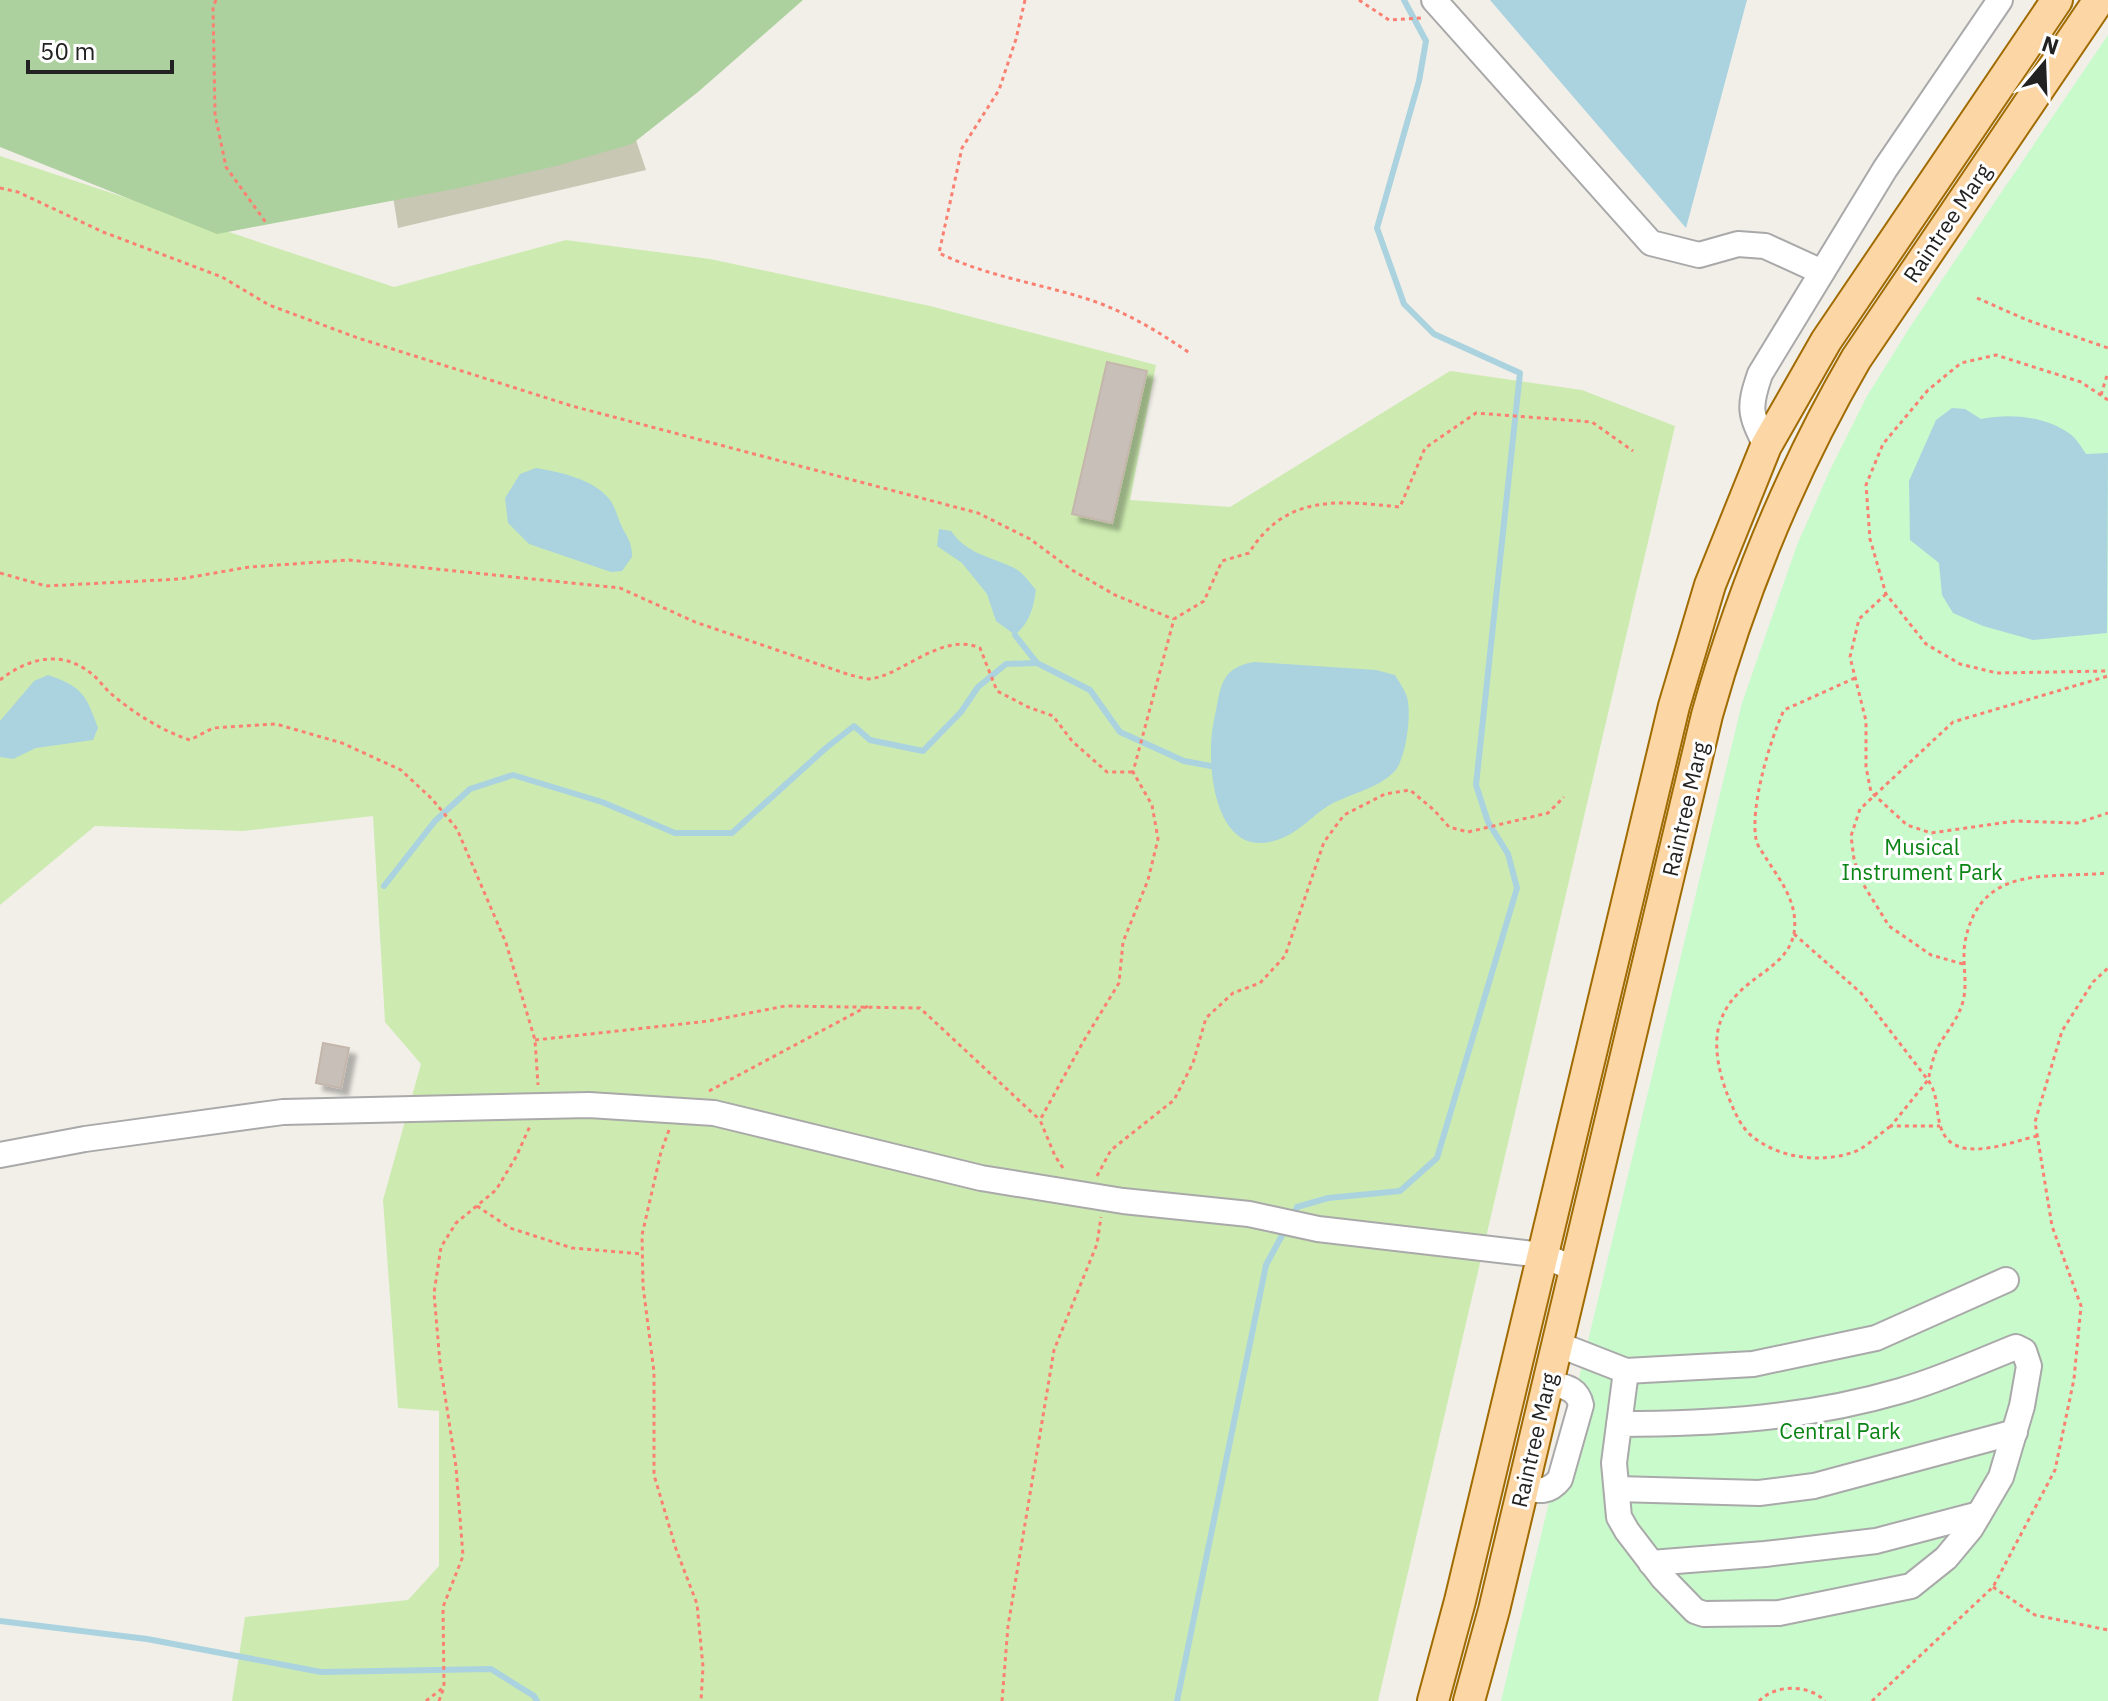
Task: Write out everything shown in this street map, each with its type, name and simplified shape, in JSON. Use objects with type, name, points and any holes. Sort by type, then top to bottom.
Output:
[{"type":"main road","name":"Raintree Marg","points":[[1433,1701],[1460,1601],[1684,668],[1710,585],[1766,446],[1826,341],[2057,0]]},
{"type":"main road","name":"Raintree Marg","points":[[1469,1701],[1494,1610],[1707,715],[1743,597],[1781,505],[1829,405],[1876,327],[2099,0]]},
{"type":"street","points":[[1766,446],[1753,420],[1751,401],[1760,374],[1885,169],[2000,0]]},
{"type":"street","points":[[1441,9],[1651,243],[1699,255],[1738,244],[1765,246],[1822,272]]},
{"type":"street","points":[[0,1155],[85,1139],[283,1112],[589,1105],[676,1110],[714,1113],[981,1178],[1104,1198],[1249,1214],[1318,1229],[1542,1255],[1575,1269]]},
{"type":"street","points":[[1557,1344],[1626,1371],[1753,1364],[1876,1338],[2006,1280]]},
{"type":"street","points":[[1619,1424],[1702,1424],[1810,1413],[1902,1391],[2016,1347],[2024,1351],[2029,1366],[2015,1432],[2001,1477],[1971,1528],[1946,1558],[1911,1586],[1779,1613],[1704,1614],[1695,1611],[1651,1563],[1619,1517],[1614,1463],[1619,1424],[1626,1371]]},
{"type":"street","points":[[1617,1489],[1759,1493],[1814,1486],[2015,1432]]},
{"type":"street","points":[[1651,1563],[1876,1541],[1979,1514]]},
{"type":"path","points":[[216,0],[213,7],[215,114],[226,167],[267,224]]},
{"type":"path","points":[[1025,0],[999,90],[962,148],[939,253],[966,266],[1098,303],[1145,323],[1191,354]]},
{"type":"path","points":[[1359,0],[1389,20],[1441,9]]},
{"type":"path","points":[[0,188],[18,192],[103,232],[222,277],[269,305],[358,338],[572,406],[978,513],[1030,539],[1072,570],[1115,595],[1174,619]]},
{"type":"path","points":[[1977,298],[2027,320],[2108,348]]},
{"type":"path","points":[[2108,400],[2081,382],[1996,355],[1961,363],[1928,390],[1883,444],[1866,485],[1870,539],[1886,594],[1926,644],[1960,664],[1997,673],[2108,674]]},
{"type":"path","points":[[2101,395],[2108,372]]},
{"type":"path","points":[[1040,1120],[1119,983],[1123,942],[1148,880],[1158,839],[1152,805],[1133,772],[1174,619],[1204,601],[1222,561],[1249,553],[1260,534],[1301,507],[1339,501],[1400,507],[1425,448],[1476,413],[1592,422],[1633,451]]},
{"type":"path","points":[[0,573],[46,586],[180,579],[249,567],[349,560],[620,588],[695,622],[869,679],[933,650],[970,644],[980,648],[997,691],[1053,716],[1072,741],[1107,772],[1133,772]]},
{"type":"path","points":[[1886,594],[1859,619],[1850,657],[1866,721],[1866,767],[1871,792],[1907,825],[1931,833],[2015,821],[2077,823],[2108,813]]},
{"type":"path","points":[[0,680],[22,664],[46,658],[68,660],[91,673],[110,693],[169,733],[190,740],[213,728],[276,724],[342,743],[401,770],[432,799],[457,829],[506,943],[535,1040],[539,1106],[516,1157],[496,1190],[456,1223],[441,1247],[434,1293],[440,1363],[456,1467],[463,1556],[443,1607],[444,1687],[439,1701]]},
{"type":"path","points":[[1963,964],[1931,955],[1889,926],[1860,879],[1851,836],[1860,809],[1953,722],[2108,674]]},
{"type":"path","points":[[1855,678],[1784,710],[1773,735],[1756,819],[1756,842],[1785,886],[1795,915],[1794,934],[1785,955],[1740,989],[1726,1004],[1717,1033],[1718,1066],[1739,1120],[1751,1136],[1779,1152],[1812,1159],[1853,1153],[1891,1126],[1928,1080],[1935,1052],[1960,1011],[1965,993],[1965,944],[1971,919],[1982,900],[1995,889],[2015,880],[2108,873]]},
{"type":"path","points":[[535,1040],[709,1021],[785,1006],[920,1008],[1040,1120],[1055,1156],[1079,1194],[1096,1178],[1111,1150],[1174,1100],[1193,1063],[1206,1018],[1233,993],[1260,983],[1285,956],[1324,842],[1344,815],[1385,794],[1410,790],[1449,827],[1468,832],[1548,813],[1564,797]]},
{"type":"path","points":[[1794,934],[1861,993],[1928,1080],[1935,1090],[1940,1126],[1947,1140],[1962,1148],[1991,1148],[2037,1136]]},
{"type":"path","points":[[1872,1701],[1993,1587],[2055,1470],[2074,1379],[2081,1306],[2052,1226],[2035,1122],[2062,1031],[2093,982],[2108,968]]},
{"type":"path","points":[[701,1701],[703,1667],[697,1604],[676,1549],[654,1475],[652,1437],[655,1384],[643,1286],[642,1235],[661,1152],[676,1110],[868,1006]]},
{"type":"path","points":[[1891,1126],[1940,1126]]},
{"type":"path","points":[[1002,1701],[1008,1626],[1054,1350],[1097,1244],[1104,1198]]},
{"type":"path","points":[[477,1206],[510,1228],[572,1248],[643,1254]]},
{"type":"path","points":[[1993,1587],[2035,1615],[2108,1630]]},
{"type":"path","points":[[426,1701],[444,1687]]},
{"type":"path","points":[[1759,1701],[1782,1689],[1802,1689],[1825,1701]]},
{"type":"shaded area","points":[[596,21],[646,170],[398,228],[374,76]]},
{"type":"green space","points":[[0,0],[803,0],[698,92],[632,144],[556,166],[459,188],[217,234],[0,147]]},
{"type":"green space","name":"Central Park","points":[[2108,35],[2108,1701],[1501,1701],[1742,703],[1797,545],[1867,396],[1910,327]]},
{"type":"green space","points":[[0,156],[394,287],[566,240],[710,259],[930,306],[1156,365],[1130,500],[1230,507],[1450,371],[1582,390],[1675,426],[1378,1701],[232,1701],[245,1617],[408,1600],[439,1566],[439,1411],[398,1408],[383,1200],[421,1064],[385,1022],[373,816],[243,831],[95,826],[0,905]]},
{"type":"water","points":[[1490,0],[1747,0],[1686,228]]},
{"type":"water","points":[[1952,408],[1965,409],[1981,419],[2015,416],[2050,423],[2070,434],[2086,454],[2108,453],[2107,633],[2033,640],[1983,626],[1953,613],[1942,595],[1939,563],[1910,540],[1909,481],[1936,420]]},
{"type":"water","points":[[536,468],[586,482],[610,500],[631,549],[632,557],[622,571],[611,572],[529,544],[508,523],[505,498],[520,474]]},
{"type":"water","points":[[939,529],[951,531],[971,550],[1016,569],[1036,590],[1030,615],[1015,635],[996,621],[987,594],[962,563],[937,546]]},
{"type":"water","points":[[1254,662],[1376,670],[1395,675],[1406,694],[1409,714],[1407,737],[1398,767],[1393,773],[1378,784],[1328,806],[1284,837],[1256,843],[1239,836],[1227,823],[1218,804],[1211,759],[1211,738],[1223,682],[1234,669]]},
{"type":"water","points":[[48,675],[82,694],[98,728],[93,740],[36,748],[13,759],[0,757],[0,721],[34,681]]},
{"type":"building","points":[[1107,362],[1147,371],[1112,523],[1072,514]]},
{"type":"building","points":[[323,1043],[349,1048],[341,1088],[316,1083]]},
{"type":"waterway","points":[[1292,1218],[1297,1207],[1328,1198],[1400,1191],[1437,1158],[1517,888],[1508,854],[1488,822],[1476,785],[1520,373],[1434,334],[1404,304],[1377,228],[1419,81],[1426,41],[1404,0]]},
{"type":"waterway","points":[[384,886],[435,821],[470,789],[513,775],[602,802],[675,833],[732,833],[854,726],[870,740],[923,751],[961,712],[978,687],[1006,664],[1037,663],[1015,635]]},
{"type":"waterway","points":[[1037,663],[1090,690],[1120,732],[1184,761],[1211,766]]},
{"type":"waterway","points":[[1177,1701],[1266,1265],[1286,1228]]},
{"type":"waterway","points":[[0,1621],[147,1639],[321,1672],[491,1669],[537,1701]]},
{"type":"park label","name":"Musical Instrument Park","points":[[1922,860]]}]
